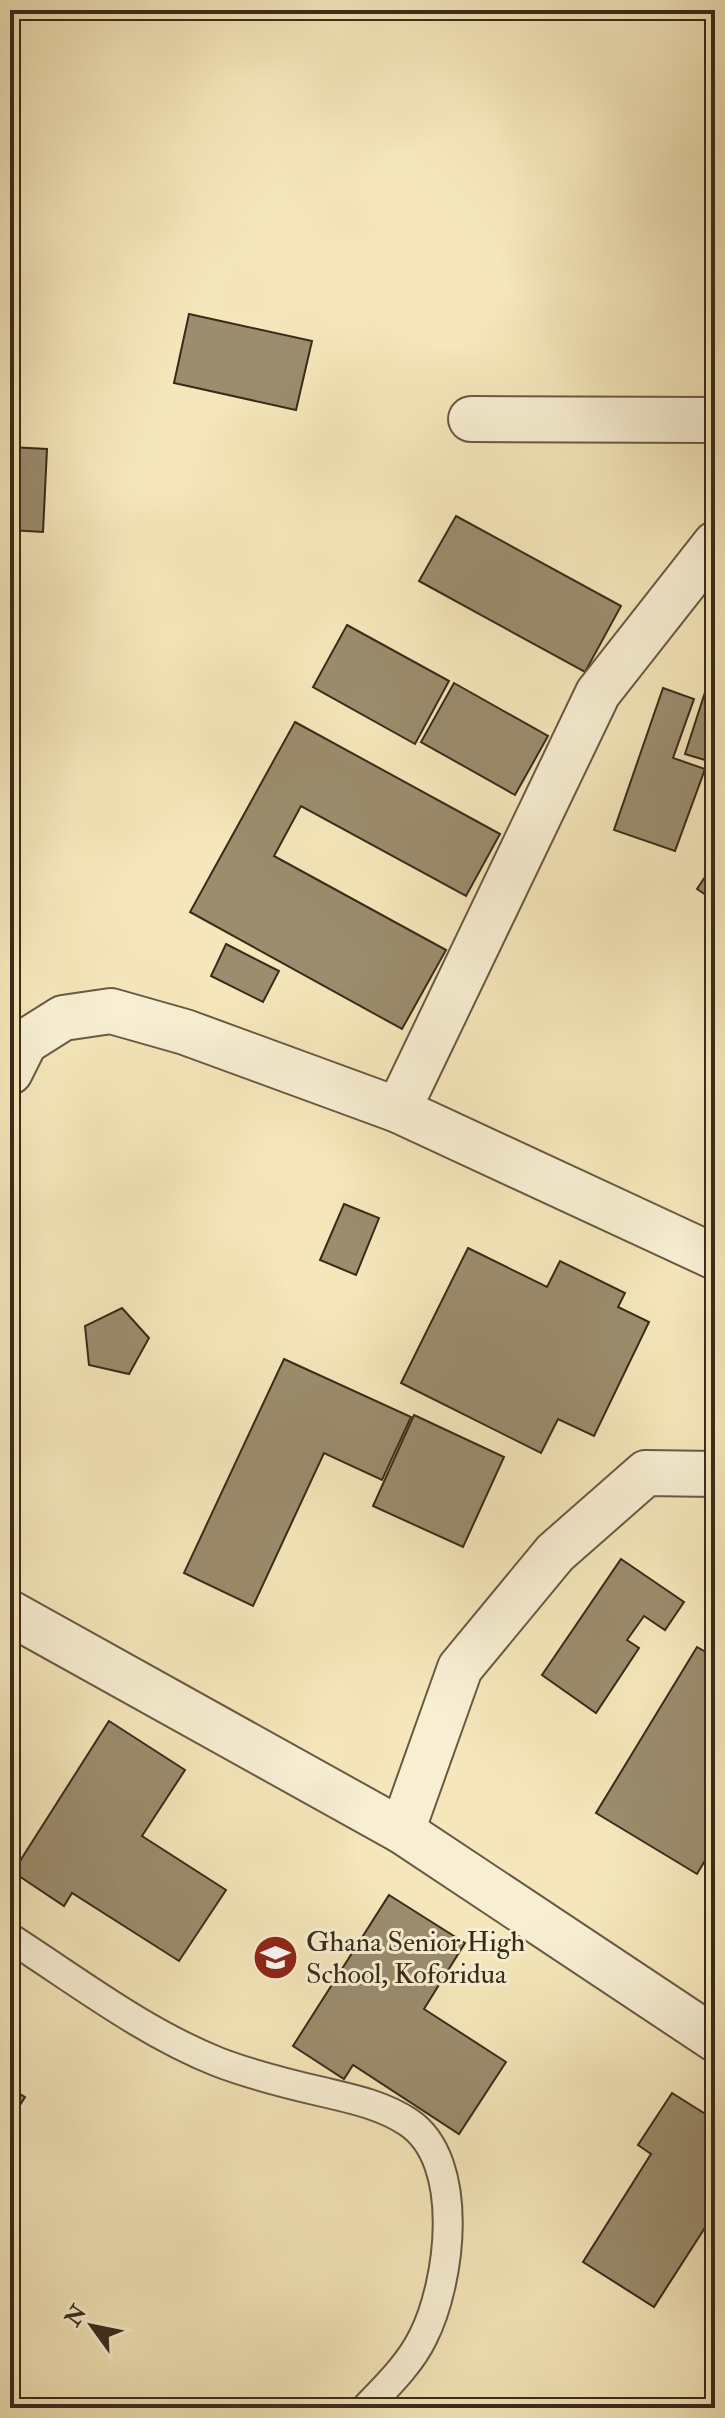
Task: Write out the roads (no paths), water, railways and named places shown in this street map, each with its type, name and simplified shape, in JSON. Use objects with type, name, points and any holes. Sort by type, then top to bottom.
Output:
[{"type":"street","points":[[471,419],[715,420]]},
{"type":"street","points":[[398,1110],[598,693],[715,544]]},
{"type":"street","points":[[10,1072],[25,1042],[63,1018],[111,1011],[185,1032],[398,1110],[715,1257]]},
{"type":"street","points":[[402,1831],[460,1668],[555,1553],[646,1473],[715,1474]]},
{"type":"street","points":[[10,1613],[402,1831],[715,2039]]},
{"type":"lane","points":[[10,1938],[156,2032],[219,2062],[290,2084],[376,2105],[410,2123],[429,2143],[443,2175],[448,2235],[443,2286],[423,2339],[392,2381],[366,2408]]},
{"type":"place","name":"Ghana Senior High School, Koforidua","points":[[275,1957]]}]
